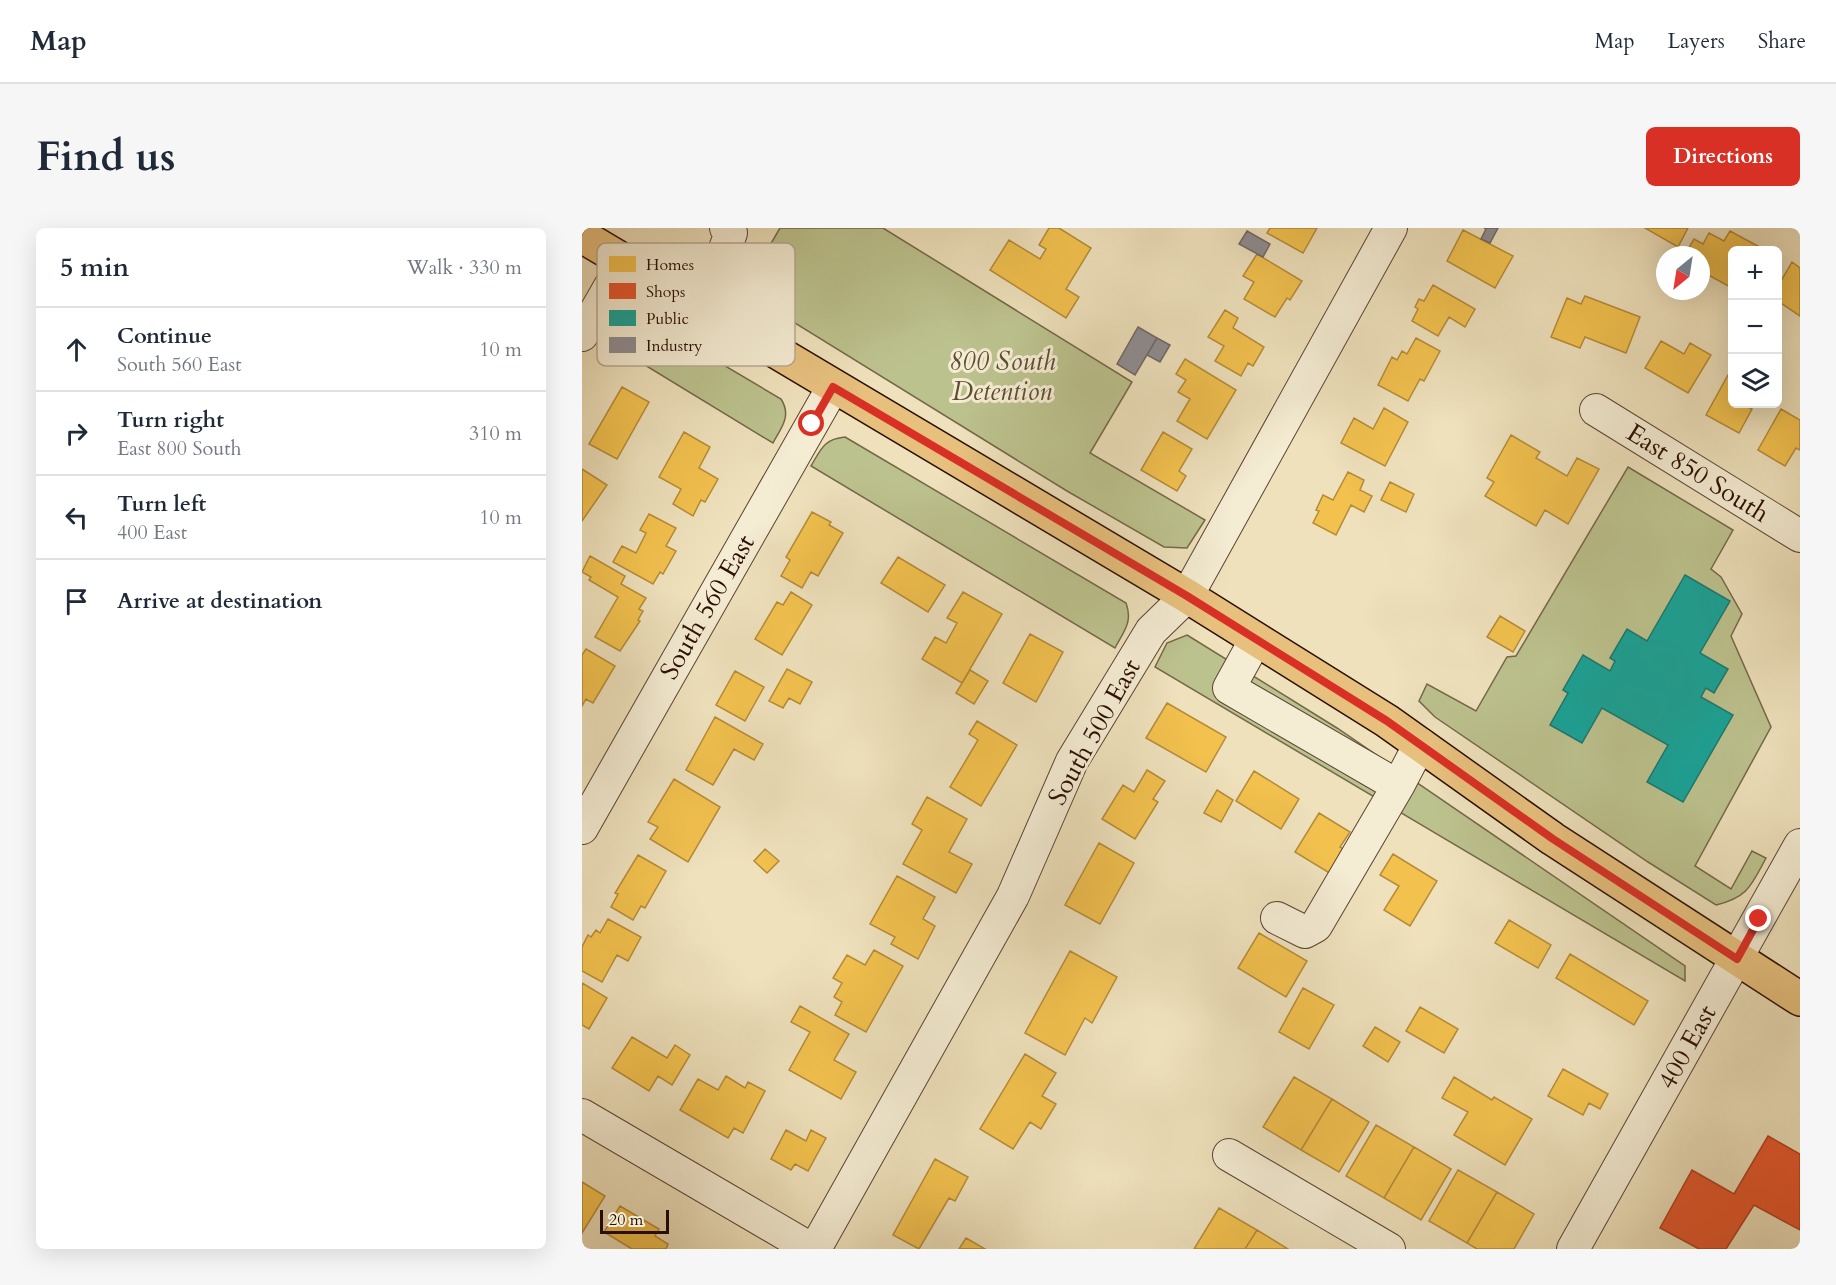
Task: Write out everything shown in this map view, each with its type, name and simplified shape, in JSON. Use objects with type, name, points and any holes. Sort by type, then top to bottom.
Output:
[{"type":"main road","points":[[582,236],[597,245]]},
{"type":"main road","points":[[795,364],[1187,596],[1387,721],[1553,839],[1800,999]]},
{"type":"street","points":[[726,228],[731,233],[727,243]]},
{"type":"street","name":"South 500 East","points":[[813,1249],[1013,896],[1072,761],[1151,631],[1187,596],[1391,228]]},
{"type":"street","points":[[582,334],[597,308]]},
{"type":"street","name":"South 560 East","points":[[582,828],[833,387]]},
{"type":"street","name":"East 850 South","points":[[1596,410],[1800,536]]},
{"type":"street","points":[[1256,639],[1229,688],[1398,786]]},
{"type":"street","points":[[1277,918],[1305,932],[1316,926],[1420,744]]},
{"type":"street","name":"400 East","points":[[1573,1249],[1800,845]]},
{"type":"street","points":[[582,1115],[813,1249]]},
{"type":"street","points":[[1229,1155],[1389,1249]]},
{"type":"green space","name":"800 South Detention","points":[[780,228],[883,228],[1132,382],[1090,453],[1205,520],[1187,548],[1164,547],[1067,491],[795,323],[795,243],[771,243]]},
{"type":"green space","points":[[646,366],[725,366],[781,399],[786,411],[782,427],[773,443]]},
{"type":"green space","points":[[845,437],[1126,603],[1128,621],[1115,648],[811,466],[828,443]]},
{"type":"green space","points":[[1628,467],[1733,530],[1711,569],[1721,577],[1742,614],[1731,636],[1771,727],[1695,866],[1731,889],[1752,851],[1766,858],[1742,894],[1716,905],[1648,862],[1435,717],[1419,701],[1427,684],[1476,711],[1507,657],[1516,656]]},
{"type":"green space","points":[[1187,635],[1337,728],[1685,966],[1685,981],[1155,667],[1167,643]]},
{"type":"building: Homes","points":[[1049,228],[1059,228],[1091,248],[1066,289],[1079,297],[1066,318],[990,270],[1009,240],[1040,259],[1046,249],[1039,245]]},
{"type":"building: Homes","points":[[1270,228],[1317,228],[1303,253],[1267,233]]},
{"type":"building: Homes","points":[[1645,228],[1688,228],[1679,246]]},
{"type":"building: Homes","points":[[1463,230],[1513,256],[1495,288],[1447,261]]},
{"type":"building: Homes","points":[[1730,231],[1758,246],[1728,246],[1728,286],[1710,276],[1710,246],[1690,246],[1694,239],[1703,244],[1709,233],[1724,241]]},
{"type":"building: Homes","points":[[1257,254],[1302,281],[1290,300],[1287,298],[1275,317],[1244,299],[1254,282],[1243,276]]},
{"type":"building: Homes","points":[[1792,262],[1800,268],[1800,316],[1782,304],[1782,279]]},
{"type":"building: Homes","points":[[1433,285],[1475,309],[1465,327],[1449,317],[1438,336],[1412,321],[1418,309],[1415,307],[1419,299],[1424,301]]},
{"type":"building: Homes","points":[[1585,296],[1640,317],[1626,353],[1585,337],[1580,348],[1551,337],[1567,298],[1581,304]]},
{"type":"building: Homes","points":[[1225,310],[1238,318],[1233,328],[1264,347],[1253,366],[1248,363],[1241,376],[1215,361],[1224,346],[1208,337]]},
{"type":"building: Homes","points":[[1416,338],[1440,351],[1424,381],[1420,379],[1408,401],[1378,385],[1392,357],[1397,360],[1402,351],[1407,354]]},
{"type":"building: Homes","points":[[1661,341],[1684,354],[1690,343],[1711,355],[1688,393],[1645,368]]},
{"type":"building: Homes","points":[[1185,359],[1236,390],[1207,439],[1177,421],[1190,399],[1178,392],[1186,380],[1176,374]]},
{"type":"building: Homes","points":[[1728,375],[1728,408],[1752,409],[1739,433],[1706,415]]},
{"type":"building: Homes","points":[[622,387],[649,402],[617,459],[589,444]]},
{"type":"building: Homes","points":[[1384,408],[1408,422],[1385,466],[1341,443],[1354,418],[1373,429]]},
{"type":"building: Homes","points":[[1781,409],[1800,420],[1800,450],[1796,448],[1785,466],[1758,450]]},
{"type":"building: Homes","points":[[684,432],[710,447],[699,468],[718,479],[705,502],[701,500],[693,516],[673,504],[681,489],[659,477]]},
{"type":"building: Homes","points":[[1163,432],[1192,449],[1179,471],[1186,476],[1177,491],[1141,470]]},
{"type":"building: Homes","points":[[1511,435],[1540,452],[1536,458],[1567,476],[1577,458],[1599,469],[1568,524],[1545,510],[1536,526],[1485,496],[1494,482],[1487,478]]},
{"type":"building: Homes","points":[[582,469],[607,485],[582,521]]},
{"type":"building: Homes","points":[[1348,472],[1364,480],[1360,490],[1372,496],[1364,512],[1351,505],[1336,535],[1313,523],[1323,495],[1333,500]]},
{"type":"building: Homes","points":[[1390,482],[1414,494],[1406,512],[1381,500]]},
{"type":"building: Homes","points":[[812,512],[831,522],[829,525],[843,533],[818,576],[811,572],[802,588],[781,576],[790,560],[786,557]]},
{"type":"building: Homes","points":[[649,514],[676,528],[666,546],[676,551],[663,574],[660,572],[653,584],[613,562],[622,546],[636,553],[646,533],[640,530]]},
{"type":"building: Homes","points":[[590,556],[625,576],[621,584],[646,598],[639,609],[643,611],[638,620],[640,621],[620,651],[595,637],[618,597],[589,580],[591,577],[582,572]]},
{"type":"building: Homes","points":[[898,557],[945,585],[928,612],[881,583]]},
{"type":"building: Homes","points":[[791,592],[812,605],[782,655],[755,639],[777,602],[783,605]]},
{"type":"building: Homes","points":[[963,592],[1002,614],[962,683],[922,659],[935,637],[946,643],[957,623],[947,618]]},
{"type":"building: Homes","points":[[1500,616],[1525,631],[1513,652],[1487,637]]},
{"type":"building: Homes","points":[[1030,634],[1063,652],[1036,702],[1003,683]]},
{"type":"building: Homes","points":[[586,649],[615,666],[593,703],[586,699],[582,706],[582,655]]},
{"type":"building: Homes","points":[[787,669],[812,682],[800,704],[789,698],[783,708],[769,701]]},
{"type":"building: Homes","points":[[970,670],[988,681],[974,704],[956,693]]},
{"type":"building: Homes","points":[[735,671],[764,687],[745,721],[716,705]]},
{"type":"building: Homes","points":[[1167,703],[1226,737],[1206,772],[1146,738]]},
{"type":"building: Homes","points":[[715,717],[763,744],[754,760],[734,749],[713,785],[686,770]]},
{"type":"building: Homes","points":[[977,721],[1017,745],[981,806],[950,787],[978,740],[969,734]]},
{"type":"building: Homes","points":[[1147,770],[1165,781],[1153,799],[1158,802],[1135,839],[1102,819],[1123,785],[1134,792]]},
{"type":"building: Homes","points":[[1254,771],[1299,799],[1281,829],[1236,801]]},
{"type":"building: Homes","points":[[674,779],[720,807],[688,862],[650,839],[658,827],[648,822]]},
{"type":"building: Homes","points":[[1217,790],[1233,800],[1221,822],[1204,813]]},
{"type":"building: Homes","points":[[927,797],[967,819],[949,852],[972,864],[956,893],[903,864],[922,830],[912,824]]},
{"type":"building: Homes","points":[[1319,813],[1350,832],[1340,847],[1345,850],[1331,874],[1295,852]]},
{"type":"building: Homes","points":[[1099,843],[1134,863],[1100,924],[1065,905]]},
{"type":"building: Homes","points":[[765,849],[779,861],[767,873],[754,861]]},
{"type":"building: Homes","points":[[1393,854],[1437,881],[1410,926],[1384,910],[1399,886],[1380,875]]},
{"type":"building: Homes","points":[[638,855],[666,871],[645,908],[641,906],[633,920],[611,907],[618,894],[615,893]]},
{"type":"building: Homes","points":[[897,876],[935,897],[923,919],[935,926],[918,959],[891,944],[895,937],[870,924]]},
{"type":"building: Homes","points":[[608,919],[641,937],[628,961],[617,955],[602,982],[582,971],[582,947],[588,935],[591,937],[596,930],[600,933]]},
{"type":"building: Homes","points":[[1509,920],[1551,945],[1538,968],[1495,943]]},
{"type":"building: Homes","points":[[1259,933],[1307,961],[1286,997],[1238,968]]},
{"type":"building: Homes","points":[[874,950],[903,966],[866,1032],[835,1015],[842,1002],[834,997],[842,983],[833,978],[847,955],[865,965]]},
{"type":"building: Homes","points":[[1070,951],[1117,977],[1092,1023],[1085,1018],[1065,1055],[1025,1033]]},
{"type":"building: Homes","points":[[1570,954],[1648,1001],[1634,1025],[1556,978]]},
{"type":"building: Homes","points":[[582,983],[607,998],[589,1029],[582,1025]]},
{"type":"building: Homes","points":[[1303,988],[1334,1005],[1309,1049],[1279,1032]]},
{"type":"building: Homes","points":[[800,1006],[849,1034],[834,1060],[856,1072],[841,1099],[789,1070],[810,1032],[791,1022]]},
{"type":"building: Homes","points":[[1420,1007],[1458,1029],[1444,1053],[1406,1031]]},
{"type":"building: Homes","points":[[1375,1027],[1400,1042],[1388,1062],[1363,1046]]},
{"type":"building: Homes","points":[[632,1037],[667,1058],[675,1045],[690,1055],[672,1085],[658,1076],[649,1091],[612,1068]]},
{"type":"building: Homes","points":[[1025,1054],[1056,1073],[1042,1096],[1056,1104],[1041,1129],[1030,1122],[1013,1149],[980,1129]]},
{"type":"building: Homes","points":[[1563,1069],[1608,1094],[1600,1109],[1589,1103],[1583,1115],[1548,1096]]},
{"type":"building: Homes","points":[[726,1076],[745,1088],[748,1082],[765,1091],[743,1133],[734,1128],[728,1138],[680,1110],[698,1079],[718,1090]]},
{"type":"building: Homes","points":[[1294,1077],[1332,1099],[1301,1150],[1263,1127]]},
{"type":"building: Homes","points":[[1454,1077],[1492,1100],[1494,1097],[1532,1119],[1505,1165],[1454,1135],[1468,1112],[1442,1098]]},
{"type":"building: Homes","points":[[1332,1099],[1369,1122],[1339,1172],[1301,1150]]},
{"type":"building: Homes","points":[[1376,1125],[1414,1147],[1384,1198],[1346,1176]]},
{"type":"building: Homes","points":[[786,1130],[806,1141],[811,1130],[826,1138],[808,1171],[795,1164],[791,1170],[771,1159]]},
{"type":"building: Homes","points":[[1414,1147],[1451,1169],[1421,1220],[1384,1198]]},
{"type":"building: Homes","points":[[935,1159],[968,1177],[955,1201],[949,1198],[919,1249],[893,1235]]},
{"type":"building: Homes","points":[[1458,1170],[1497,1192],[1467,1243],[1429,1221]]},
{"type":"building: Homes","points":[[582,1182],[605,1196],[582,1233]]},
{"type":"building: Homes","points":[[1497,1192],[1534,1214],[1514,1249],[1477,1249],[1467,1243]]},
{"type":"building: Homes","points":[[620,1206],[659,1229],[655,1236],[668,1244],[666,1249],[632,1249],[604,1232]]},
{"type":"building: Homes","points":[[1219,1208],[1257,1230],[1245,1249],[1194,1249]]},
{"type":"building: Homes","points":[[1257,1230],[1288,1249],[1245,1249]]},
{"type":"building: Homes","points":[[966,1238],[985,1249],[959,1249]]},
{"type":"building: Shops","points":[[1768,1136],[1800,1154],[1800,1230],[1754,1205],[1726,1249],[1699,1249],[1660,1228],[1692,1170],[1734,1194]]},
{"type":"building: Public","points":[[1685,575],[1730,601],[1700,653],[1728,669],[1714,693],[1706,688],[1701,697],[1733,715],[1683,802],[1647,782],[1668,745],[1602,708],[1582,743],[1550,725],[1568,693],[1563,690],[1583,655],[1610,671],[1615,661],[1610,658],[1627,629],[1647,641]]},
{"type":"building: Industry","points":[[1484,228],[1498,228],[1490,243],[1481,239],[1486,229]]},
{"type":"building: Industry","points":[[1247,231],[1270,244],[1263,257],[1239,244]]},
{"type":"building: Industry","points":[[1138,327],[1157,338],[1135,375],[1117,364]]},
{"type":"building: Industry","points":[[1157,338],[1170,345],[1160,362],[1147,355]]},
{"type":"route","points":[[812,424],[833,387],[1187,596],[1387,721],[1553,839],[1737,959],[1759,919]]}]
